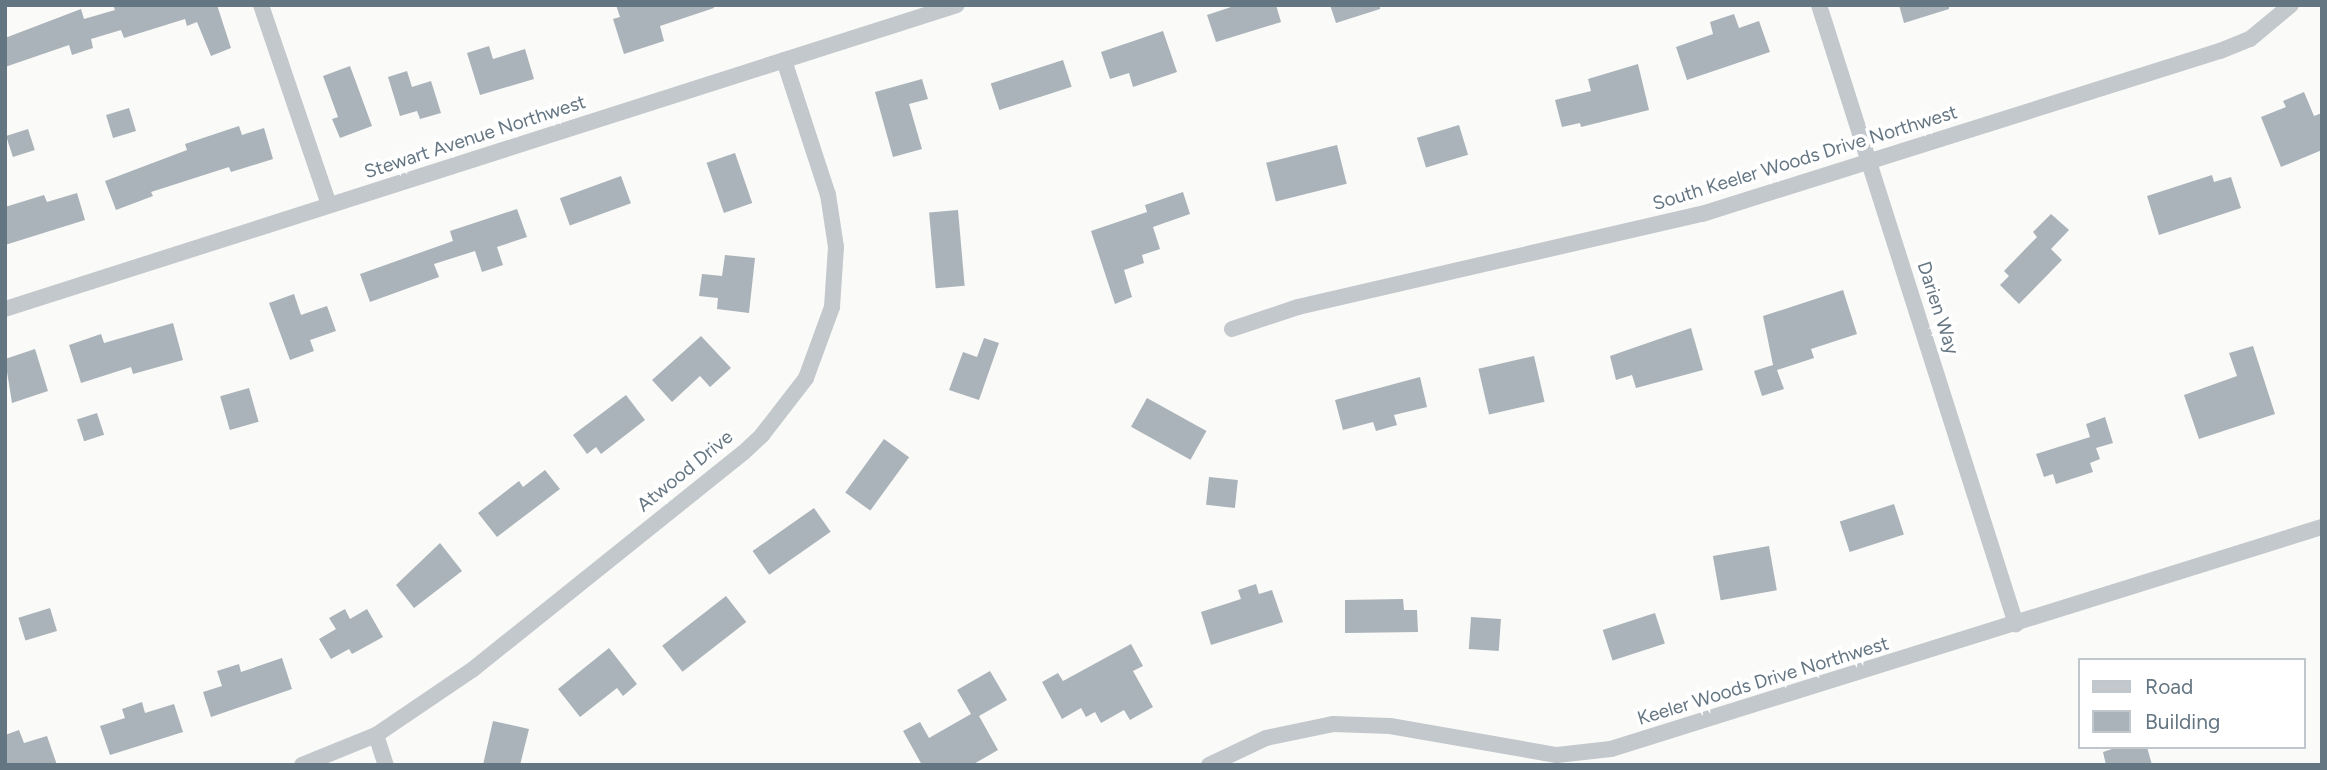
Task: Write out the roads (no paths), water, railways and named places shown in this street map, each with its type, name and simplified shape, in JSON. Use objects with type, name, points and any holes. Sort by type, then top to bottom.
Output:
[{"type":"street","points":[[261,5],[329,205]]},
{"type":"street","name":"Stewart Avenue Northwest","points":[[5,309],[784,60],[927,10],[957,5]]},
{"type":"street","name":"Darien Way","points":[[1819,5],[2016,624]]},
{"type":"street","name":"South Keeler Woods Drive Northwest","points":[[1232,329],[1298,307],[1702,214],[2220,51],[2250,39],[2291,5]]},
{"type":"street","name":"Atwood Drive","points":[[302,765],[376,735],[472,670],[743,453],[770,426],[806,378],[832,307],[836,247],[828,195],[784,60]]},
{"type":"street","name":"Keeler Woods Drive Northwest","points":[[1209,765],[1266,737],[1333,724],[1390,726],[1534,753],[1581,755],[1641,741],[2322,527]]},
{"type":"street","points":[[376,735],[386,765]]}]
